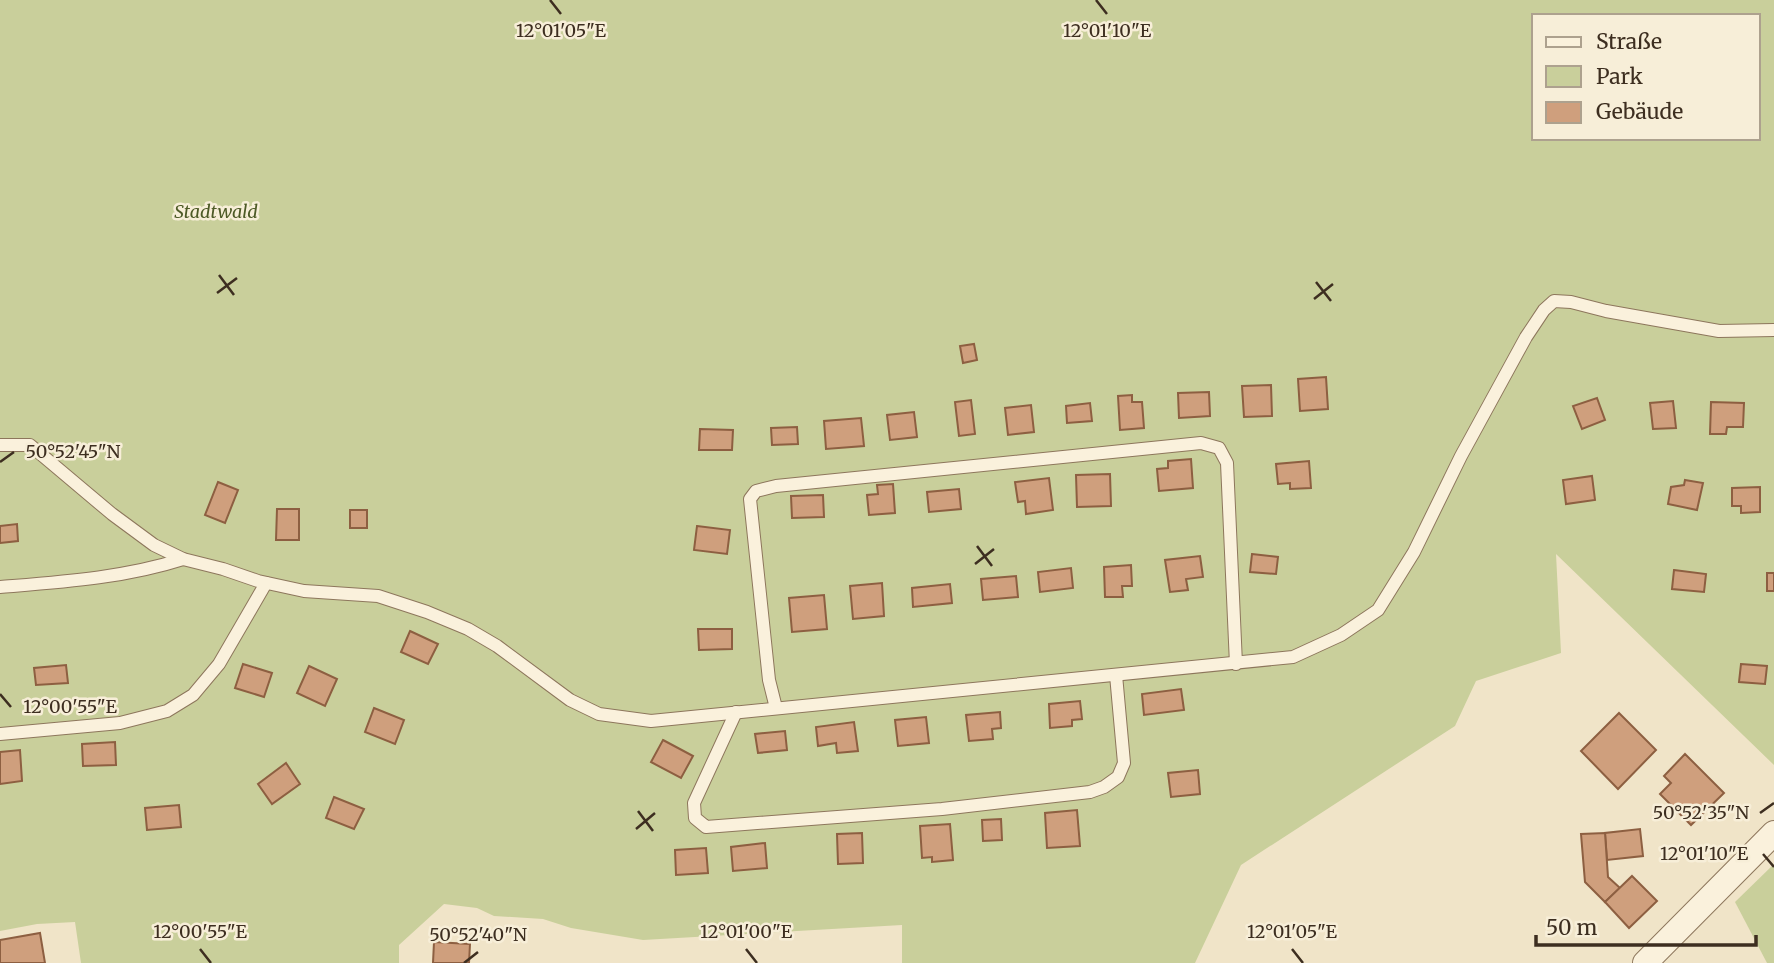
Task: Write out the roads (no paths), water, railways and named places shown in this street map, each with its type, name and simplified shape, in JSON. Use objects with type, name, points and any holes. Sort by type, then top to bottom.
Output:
[{"type":"street","points":[[1645,963],[1774,833]]},
{"type":"lane","points":[[0,445],[30,444],[112,514],[154,545],[183,559],[304,591],[378,596],[468,629],[498,646],[570,700],[599,714],[652,721],[1293,657],[1341,635],[1378,610],[1414,552],[1461,456],[1526,337],[1544,310],[1554,302],[1571,302],[1606,311],[1719,331],[1774,330]]},
{"type":"lane","points":[[776,708],[769,680],[750,499],[757,491],[776,486],[1187,444],[1201,443],[1219,448],[1227,463],[1236,664]]},
{"type":"lane","points":[[0,587],[153,569],[183,559]]},
{"type":"lane","points":[[0,734],[120,723],[167,711],[193,695],[219,664],[266,583]]},
{"type":"lane","points":[[736,712],[694,803],[695,818],[706,827],[942,809],[1090,792],[1104,787],[1118,777],[1124,763],[1115,675]]},
{"type":"park label","name":"Stadtwald","points":[[216,212]]}]
